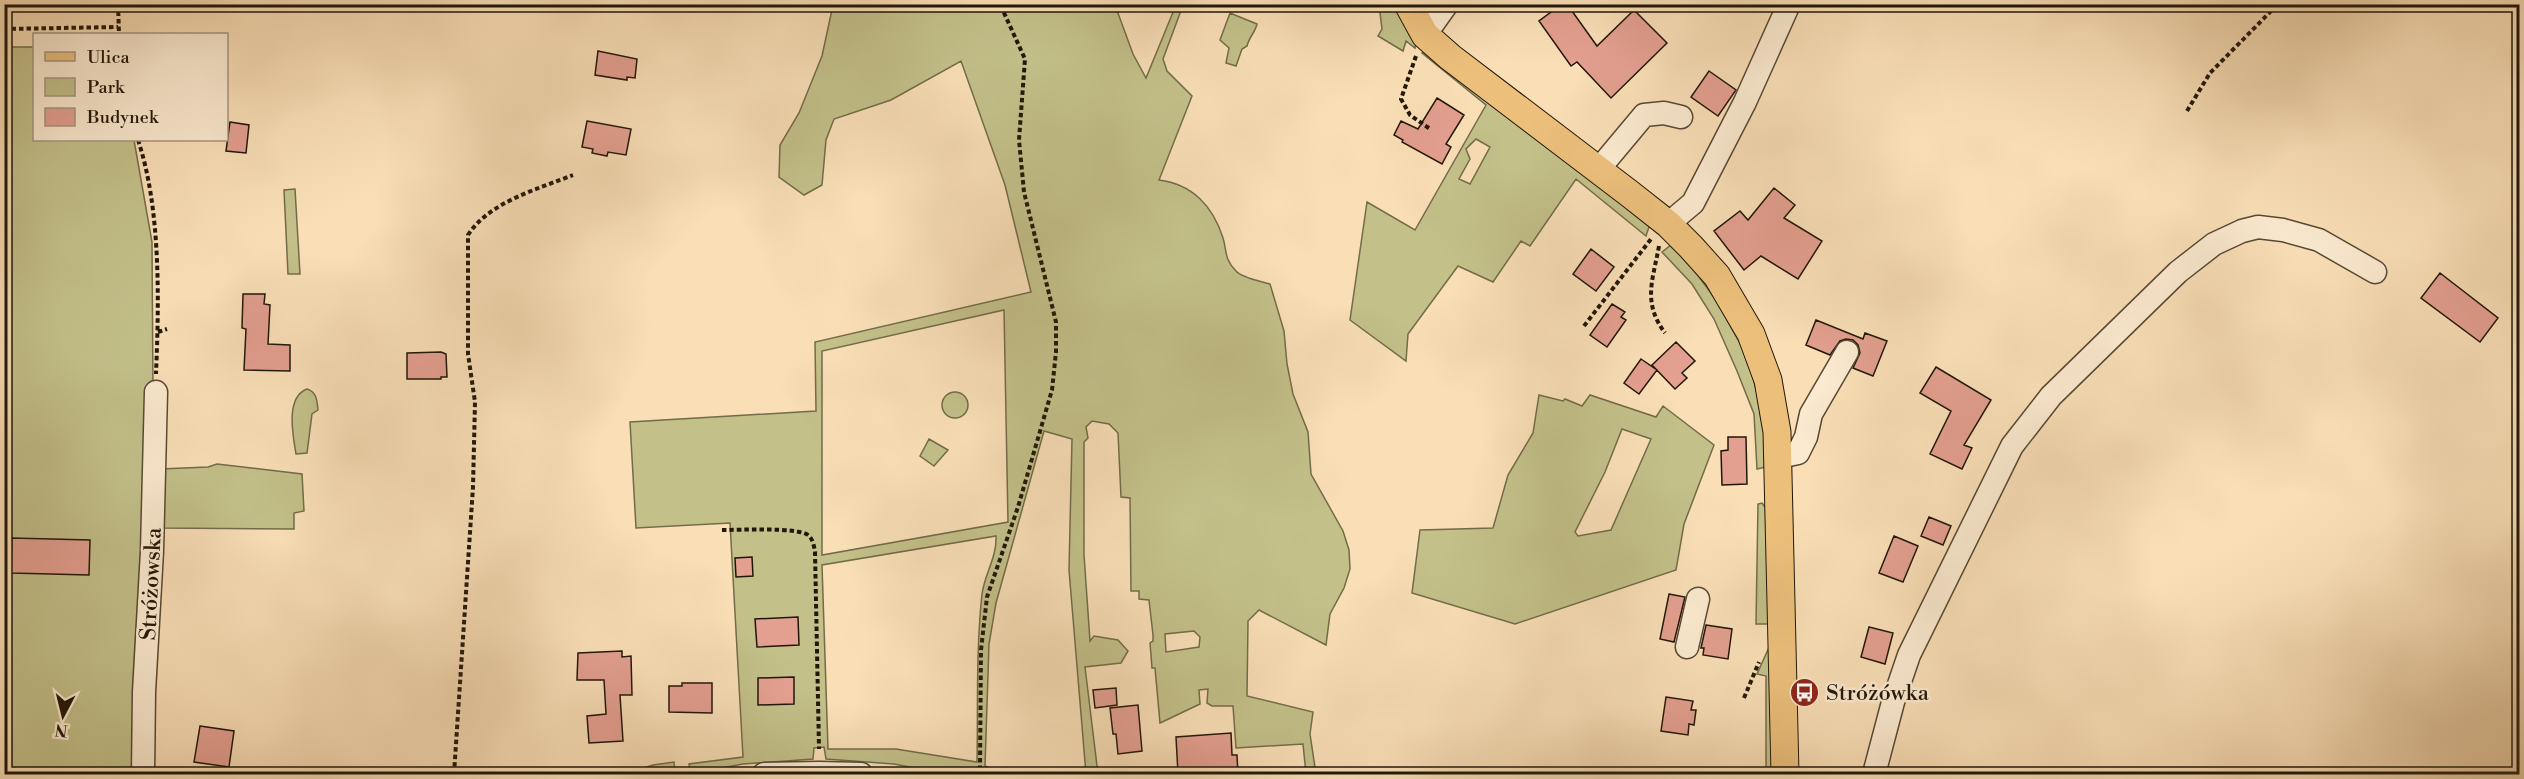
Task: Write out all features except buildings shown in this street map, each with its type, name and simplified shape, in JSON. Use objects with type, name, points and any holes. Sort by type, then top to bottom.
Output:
[{"type":"main road","points":[[1408,4],[1418,25],[1420,46],[1450,57],[1598,170],[1659,232],[1717,276],[1751,334],[1768,380],[1778,432],[1785,774]]},
{"type":"street","points":[[1420,46],[1447,4]]},
{"type":"street","points":[[1659,232],[1693,203],[1745,102],[1789,4]]},
{"type":"street","points":[[1598,170],[1644,115],[1664,113],[1681,117]]},
{"type":"street","points":[[1874,774],[1893,702],[1910,655],[2012,446],[2051,396],[2178,272],[2214,244],[2242,231],[2258,227],[2283,230],[2319,240],[2375,272]]},
{"type":"street","points":[[1779,457],[1798,453],[1806,437],[1811,414],[1847,352]]},
{"type":"street","name":"Stróżowska","points":[[143,774],[156,393]]},
{"type":"street","points":[[1688,647],[1698,599]]},
{"type":"street","points":[[764,774],[861,774]]},
{"type":"path","points":[[118,4],[118,33]]},
{"type":"path","points":[[980,770],[982,639],[987,597],[1018,507],[1052,390],[1056,352],[1056,322],[1024,192],[1019,140],[1025,59],[1000,4]]},
{"type":"path","points":[[2187,111],[2210,73],[2278,4]]},
{"type":"path","points":[[4,29],[118,27]]},
{"type":"path","points":[[1420,46],[1401,99],[1410,116],[1430,129]]},
{"type":"path","points":[[138,141],[145,160],[155,243],[158,332],[156,393]]},
{"type":"path","points":[[454,774],[473,487],[476,402],[468,354],[468,235],[476,222],[500,206],[573,176]]},
{"type":"path","points":[[1584,326],[1659,232]]},
{"type":"path","points":[[1658,249],[1649,297],[1656,321],[1665,333]]},
{"type":"path","points":[[158,332],[167,329]]},
{"type":"path","points":[[722,530],[780,530],[806,533],[812,540],[815,552],[819,749]]},
{"type":"green space","points":[[833,5],[1115,5],[1133,54],[1146,78],[1176,5],[1183,5],[1163,59],[1167,71],[1192,96],[1159,180],[1182,186],[1200,198],[1219,226],[1232,267],[1242,276],[1270,284],[1284,331],[1293,394],[1308,432],[1311,474],[1343,531],[1349,550],[1350,569],[1344,588],[1330,614],[1326,645],[1259,610],[1248,621],[1247,696],[1313,712],[1310,734],[1316,774],[1306,774],[1303,744],[1236,748],[1233,706],[1212,706],[1207,703],[1208,689],[1199,690],[1200,704],[1160,723],[1155,668],[1152,668],[1150,643],[1153,641],[1153,635],[1149,600],[1139,599],[1139,591],[1131,591],[1130,498],[1121,497],[1118,433],[1109,424],[1092,421],[1086,427],[1088,438],[1084,442],[1084,555],[1090,641],[1094,636],[1118,640],[1128,651],[1121,663],[1085,667],[1098,774],[1086,774],[1069,570],[1072,439],[1044,431],[996,603],[989,644],[985,766],[1004,774],[985,774],[985,770],[977,767],[974,774],[946,774],[894,764],[826,759],[824,747],[814,748],[813,759],[743,764],[694,773],[690,771],[689,764],[743,757],[730,523],[636,528],[630,422],[816,411],[815,342],[1031,292],[1005,185],[961,61],[891,100],[834,119],[826,140],[822,185],[804,195],[779,177],[780,145],[799,113],[822,56]],"holes":[[[1004,310],[1008,522],[822,555],[822,351]],[[996,536],[995,551],[982,594],[980,615],[977,762],[896,749],[828,749],[822,565]],[[1194,631],[1200,637],[1199,647],[1166,652],[1165,634]]]},
{"type":"green space","points":[[1379,5],[1396,5],[1416,41],[1415,48],[1406,41],[1403,51],[1378,36],[1382,29]]},
{"type":"green space","points":[[1230,13],[1257,24],[1247,46],[1242,49],[1236,66],[1226,63],[1229,48],[1220,40]]},
{"type":"green space","points":[[4,47],[33,47],[33,141],[134,141],[152,242],[153,392],[141,774],[5,774]]},
{"type":"green space","points":[[1425,47],[1650,224],[1646,236],[1576,179],[1530,246],[1521,241],[1493,282],[1458,266],[1408,334],[1406,361],[1350,320],[1367,202],[1415,230],[1486,105],[1422,53]],"holes":[[[1476,139],[1490,147],[1470,184],[1459,179],[1470,159],[1466,149]]]},
{"type":"green space","points":[[295,189],[300,274],[288,274],[284,190]]},
{"type":"green space","points":[[1671,245],[1680,251],[1716,300],[1747,356],[1764,418],[1766,467],[1757,469],[1754,414],[1737,371],[1714,319],[1692,284],[1662,252]]},
{"type":"green space","points":[[307,389],[315,395],[318,410],[312,414],[307,453],[296,454],[292,428],[293,408],[300,393]]},
{"type":"green space","points":[[955,392],[964,396],[968,405],[964,414],[955,418],[946,414],[942,405],[946,396]]},
{"type":"green space","points":[[1539,395],[1563,401],[1565,399],[1582,406],[1590,395],[1656,417],[1663,406],[1714,445],[1684,524],[1676,570],[1515,624],[1412,593],[1420,530],[1493,528],[1508,475],[1533,433]],"holes":[[[1622,429],[1651,439],[1611,530],[1578,536],[1575,532],[1605,472]]]},
{"type":"green space","points":[[929,439],[948,450],[934,466],[920,456]]},
{"type":"green space","points":[[217,464],[302,474],[304,511],[294,513],[294,529],[160,528],[160,469],[208,467]]},
{"type":"green space","points":[[1762,503],[1767,510],[1769,624],[1756,624],[1758,504]]},
{"type":"green space","points":[[1771,643],[1774,774],[1766,774],[1766,676],[1757,674]]},
{"type":"green space","points":[[674,762],[675,774],[625,774],[653,765]]},
{"type":"place","name":"Stróżówka","points":[[1805,692]]}]
